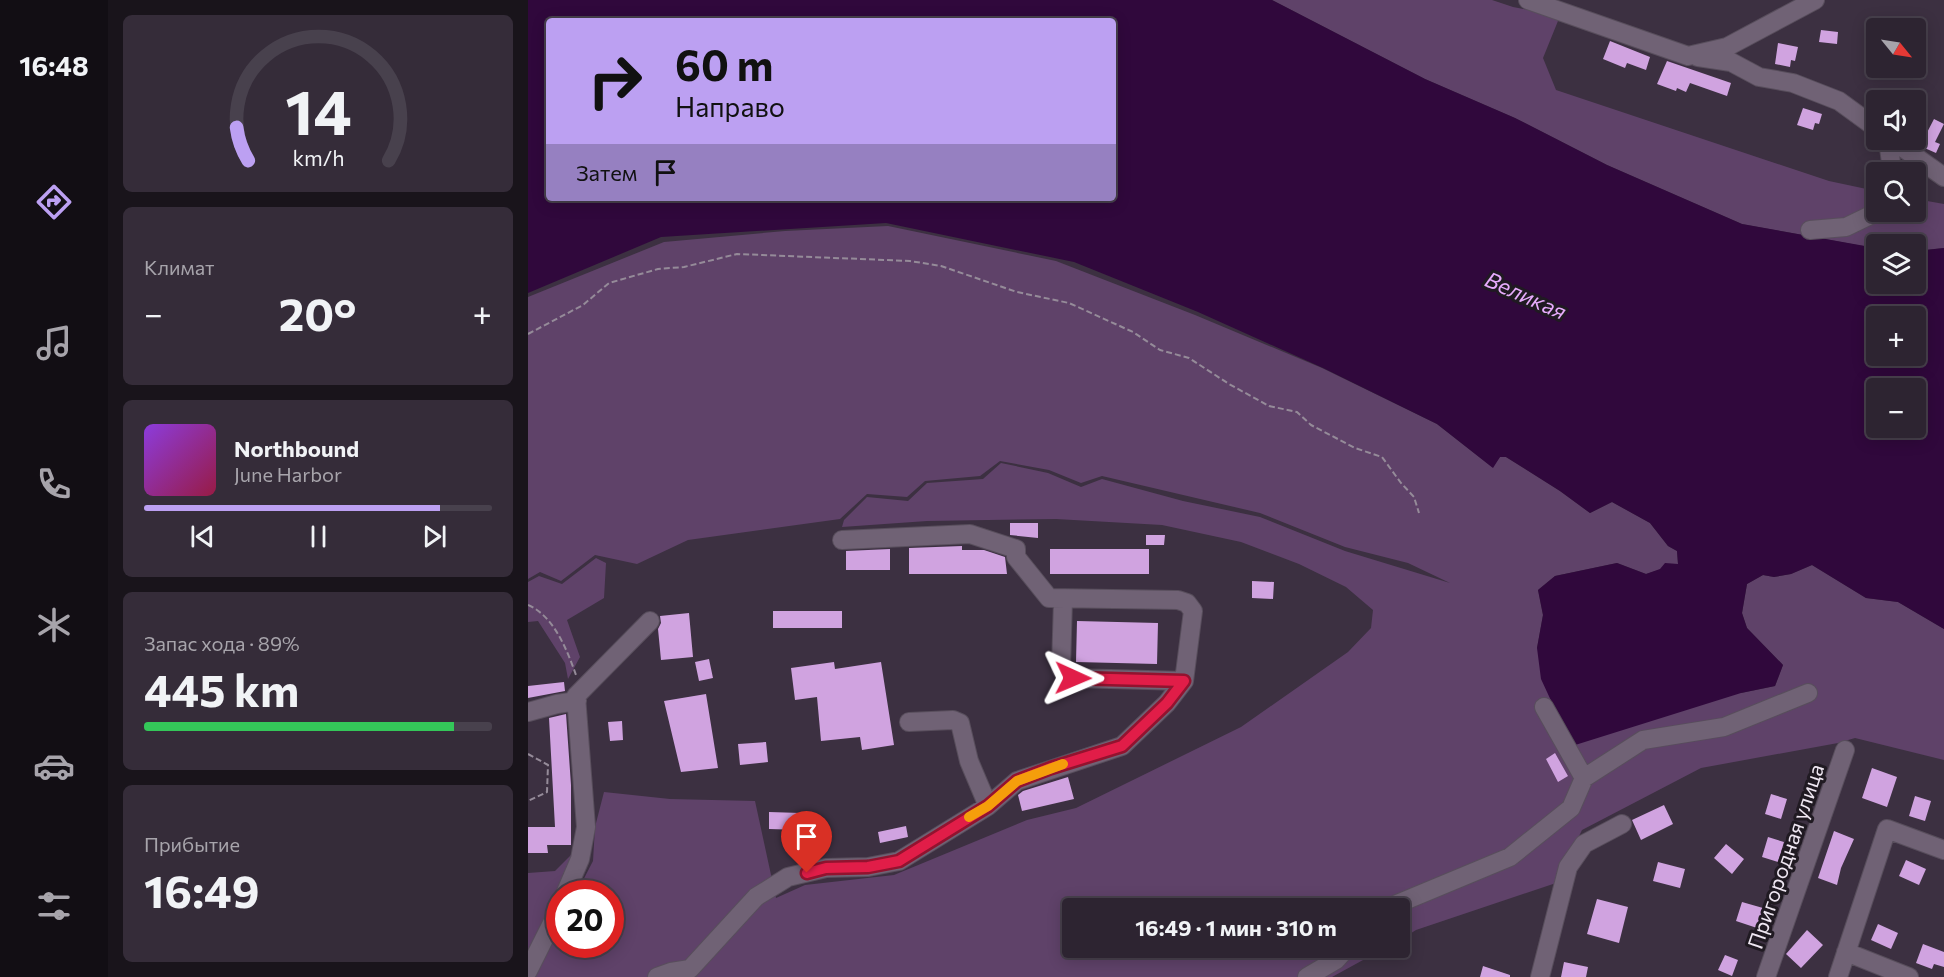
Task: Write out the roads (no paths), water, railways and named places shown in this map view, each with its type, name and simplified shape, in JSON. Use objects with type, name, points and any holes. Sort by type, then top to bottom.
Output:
[{"type":"street","points":[[1688,56],[1727,47],[1815,0]]},
{"type":"street","points":[[1542,2],[1688,56],[1731,62],[1759,77],[1793,83],[1839,101],[1866,121]]},
{"type":"street","points":[[1905,150],[1944,177]]},
{"type":"street","points":[[1810,230],[1846,227],[1866,217]]},
{"type":"street","points":[[657,977],[671,972],[691,973],[756,897],[788,877],[826,868],[868,867],[899,861],[988,806],[1017,781],[1122,746],[1167,703],[1184,681],[1193,611],[1187,603],[1178,600],[1049,598],[1016,557],[1016,549],[970,534],[842,540]]},
{"type":"street","points":[[1063,600],[1061,668],[1065,675],[1073,678],[1184,681]]},
{"type":"street","points":[[528,712],[579,696],[650,621]]},
{"type":"street","points":[[1410,899],[1510,857],[1571,808],[1584,778],[1643,740],[1724,727],[1808,693]]},
{"type":"street","points":[[571,880],[580,859],[586,827],[579,696]]},
{"type":"street","points":[[1544,707],[1584,778]]},
{"type":"street","points":[[909,722],[953,720],[960,723],[969,761],[988,806]]},
{"type":"street","name":"Пригородная улица","points":[[1766,977],[1845,750]]},
{"type":"street","points":[[1540,977],[1568,867],[1584,844],[1622,824]]},
{"type":"street","points":[[1838,977],[1887,829],[1944,850]]},
{"type":"street","points":[[528,971],[546,935]]},
{"type":"street","points":[[1846,952],[1909,977]]},
{"type":"street","points":[[1307,977],[1338,958]]},
{"type":"water","name":"Великая","points":[[528,0],[1272,0],[1425,79],[1515,118],[1607,165],[1742,224],[1866,246],[1866,294],[1926,294],[1926,250],[1944,248],[1944,629],[1898,602],[1866,598],[1812,565],[1791,574],[1774,577],[1763,575],[1747,584],[1742,613],[1747,628],[1783,665],[1775,686],[1741,693],[1572,746],[1541,679],[1537,648],[1543,615],[1538,590],[1555,576],[1617,563],[1646,574],[1660,569],[1665,563],[1678,564],[1677,551],[1668,546],[1650,523],[1612,502],[1590,513],[1506,457],[1500,457],[1493,468],[1437,424],[1323,368],[1198,312],[1074,262],[886,223],[661,237],[528,293]]}]
